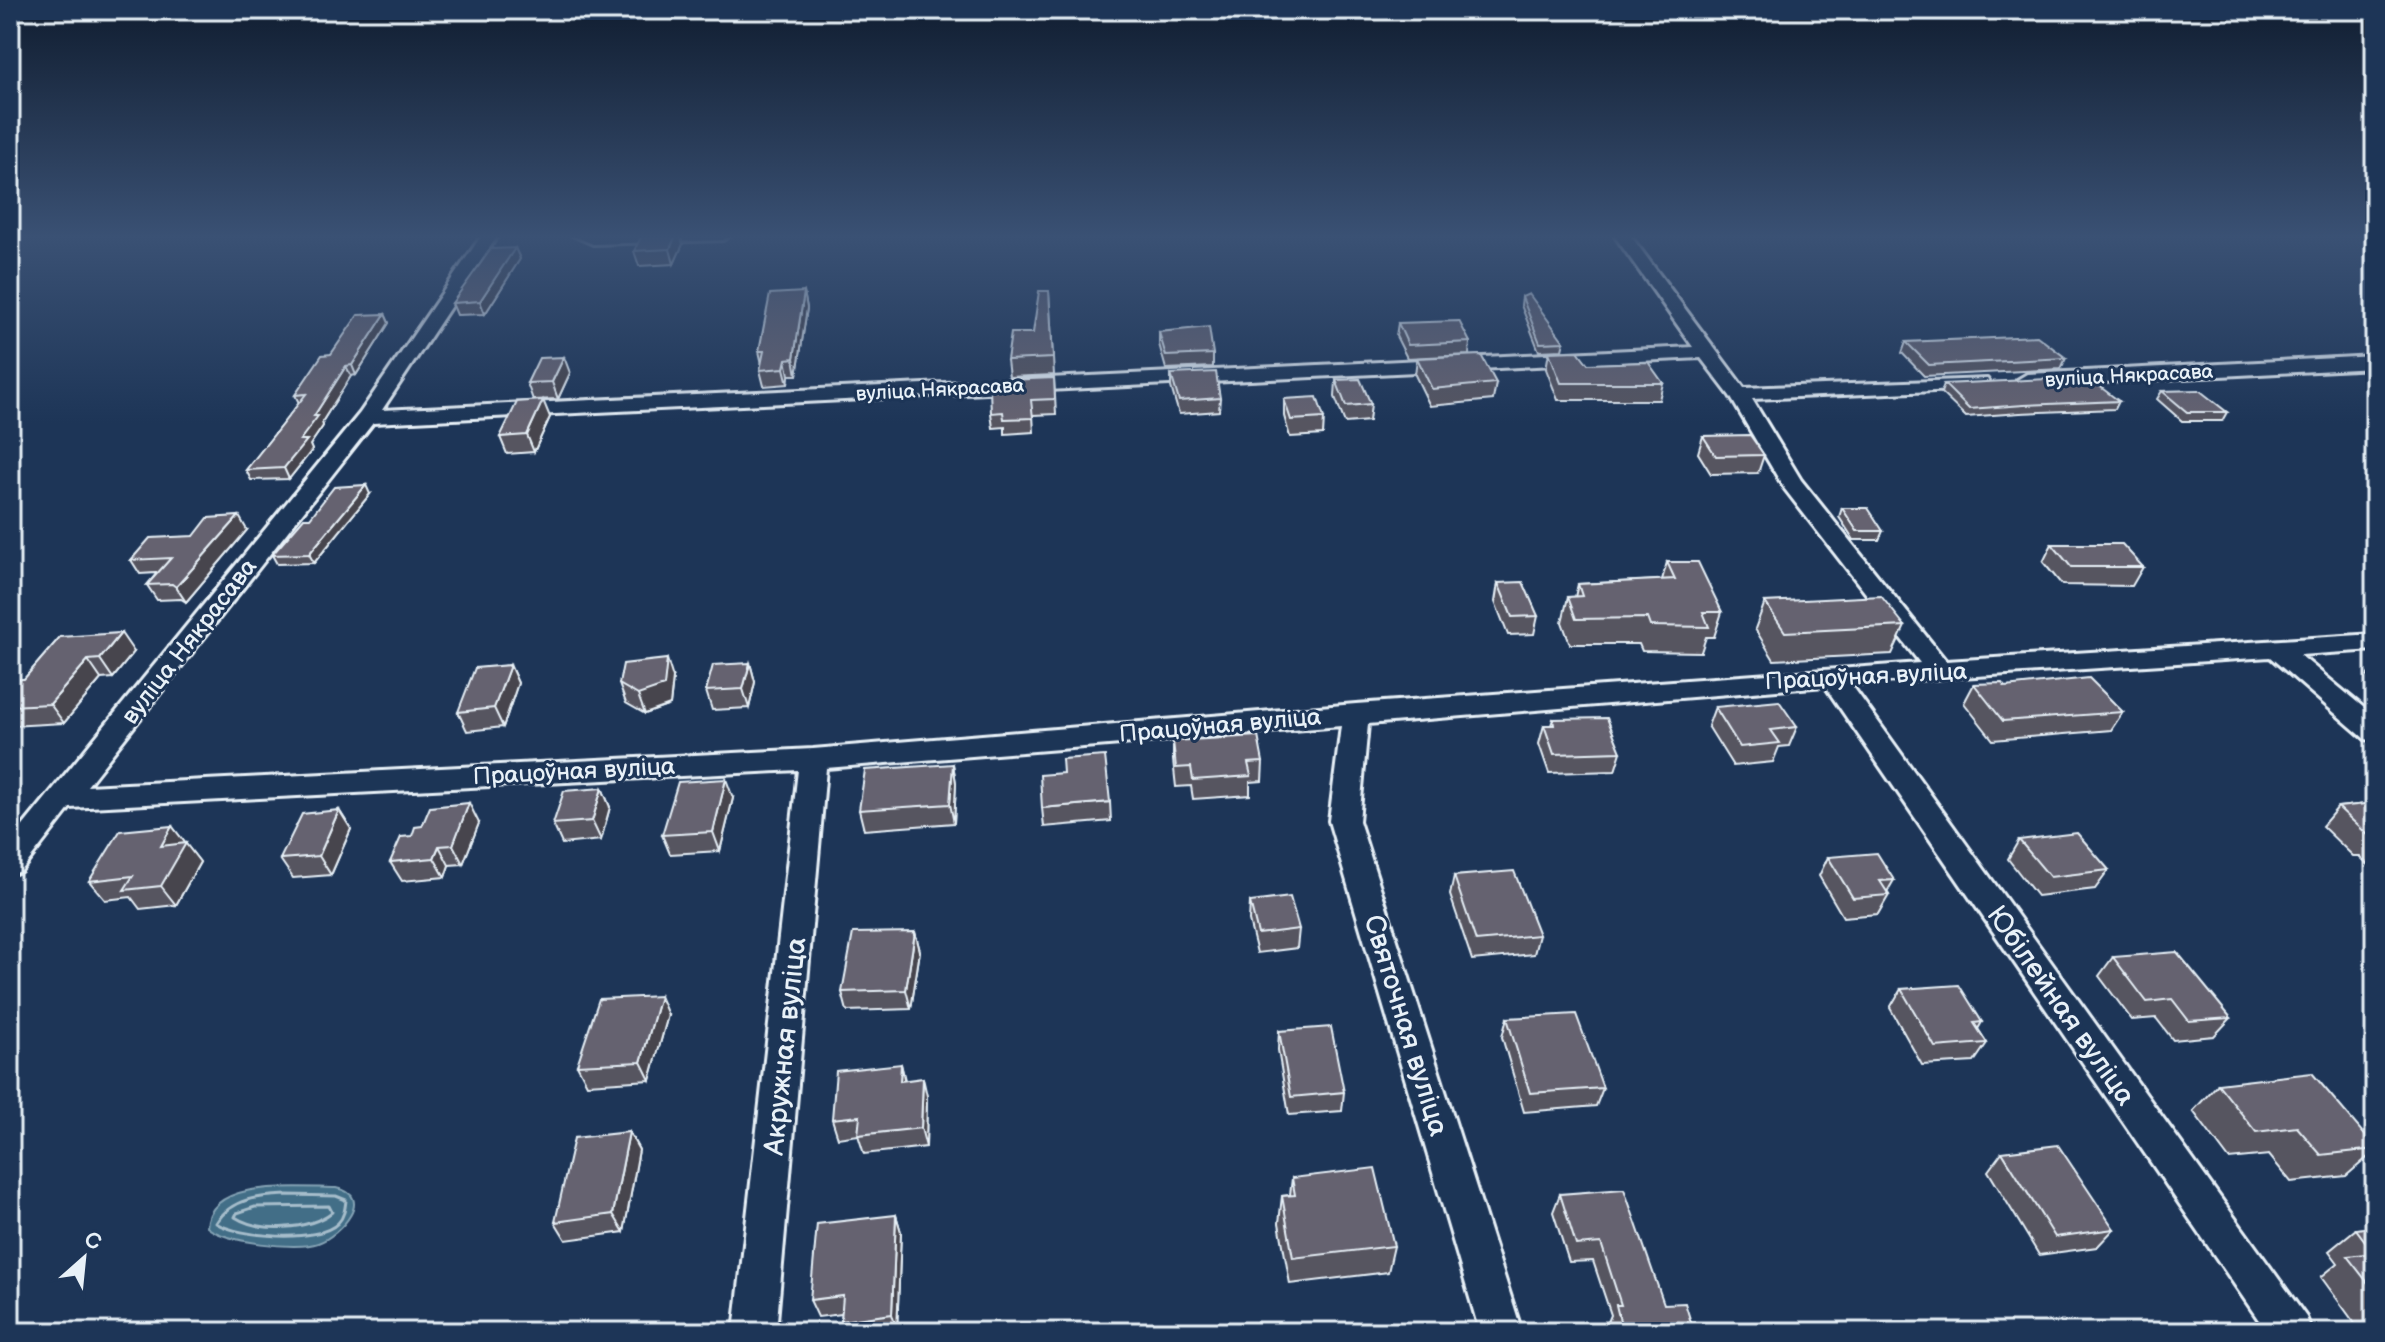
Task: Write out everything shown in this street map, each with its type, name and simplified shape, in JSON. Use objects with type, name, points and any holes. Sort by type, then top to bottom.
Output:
[{"type":"street","name":"вуліца Някрасава","points":[[10,863],[367,417],[448,298]]},
{"type":"street","points":[[1667,298],[1739,394],[1792,483],[1941,672]]},
{"type":"street","name":"вуліца Някрасава","points":[[367,417],[1706,352]]},
{"type":"street","name":"вуліца Някрасава","points":[[1739,394],[2375,362]]},
{"type":"street","name":"Працоўная вуліца","points":[[65,798],[813,759],[1832,677],[2375,642]]},
{"type":"street","points":[[2277,649],[2375,732]]},
{"type":"street","name":"Юбілейная вуліца","points":[[1832,677],[2291,1332]]},
{"type":"street","name":"Святочная вуліца","points":[[1356,713],[1344,821],[1501,1332]]},
{"type":"street","name":"Акружная вуліца","points":[[755,1332],[813,759]]},
{"type":"water","points":[[281,1187],[336,1188],[348,1192],[354,1207],[336,1232],[318,1243],[294,1246],[261,1244],[229,1237],[207,1227],[212,1211],[223,1200],[240,1193]]},
{"type":"building","points":[[456,298],[482,298],[480,301],[452,303]]},
{"type":"building","points":[[769,298],[803,298],[794,358],[786,359],[784,368],[760,370],[764,351],[759,351]]},
{"type":"building","points":[[1038,298],[1049,298],[1053,358],[1007,360],[1011,333],[1033,333]]},
{"type":"building","points":[[1522,298],[1532,298],[1564,342],[1540,343]]},
{"type":"building","points":[[385,314],[352,365],[346,366],[314,416],[318,416],[300,440],[307,440],[284,468],[246,470],[306,394],[295,395],[322,355],[331,354],[358,315]]},
{"type":"building","points":[[1459,321],[1470,342],[1408,345],[1398,323]]},
{"type":"building","points":[[1209,327],[1213,354],[1166,356],[1159,332]]},
{"type":"building","points":[[2037,336],[2066,358],[1929,365],[1906,342]]},
{"type":"building","points":[[1578,351],[1588,364],[1648,362],[1663,383],[1561,383],[1549,352]]},
{"type":"building","points":[[1481,355],[1496,383],[1432,389],[1417,358]]},
{"type":"building","points":[[564,357],[552,382],[527,383],[539,358]]},
{"type":"building","points":[[1216,372],[1220,398],[1179,401],[1171,374]]},
{"type":"building","points":[[2087,377],[2119,401],[1969,409],[1944,384]]},
{"type":"building","points":[[1054,378],[1055,399],[1031,400],[1033,418],[1004,419],[1003,412],[991,413],[990,390],[1004,390],[1005,380]]},
{"type":"building","points":[[1360,379],[1371,404],[1346,406],[1336,380]]},
{"type":"building","points":[[2199,390],[2227,412],[2187,412],[2162,391]]},
{"type":"building","points":[[1317,397],[1324,418],[1291,420],[1284,399]]},
{"type":"building","points":[[543,400],[527,435],[500,437],[517,402]]},
{"type":"building","points":[[1750,435],[1764,455],[1716,456],[1703,436]]},
{"type":"building","points":[[366,485],[309,554],[272,555],[304,518],[310,518],[334,487]]},
{"type":"building","points":[[1842,508],[1868,508],[1883,531],[1857,531]]},
{"type":"building","points":[[239,516],[176,587],[172,584],[147,585],[171,558],[131,560],[150,538],[194,536],[208,518]]},
{"type":"building","points":[[2052,544],[2122,544],[2143,567],[2071,567]]},
{"type":"building","points":[[1667,562],[1698,562],[1722,612],[1703,612],[1709,627],[1650,626],[1647,618],[1576,619],[1568,597],[1582,596],[1578,584],[1675,579]]},
{"type":"building","points":[[1523,582],[1538,616],[1512,617],[1498,583]]},
{"type":"building","points":[[1881,596],[1905,626],[1785,632],[1765,602]]},
{"type":"building","points":[[121,633],[100,659],[88,660],[50,704],[10,706],[10,689],[19,679],[24,679],[60,637]]},
{"type":"building","points":[[667,659],[664,686],[638,695],[619,684],[623,664]]},
{"type":"building","points":[[750,663],[743,689],[706,691],[713,665]]},
{"type":"building","points":[[510,665],[494,708],[458,712],[475,668]]},
{"type":"building","points":[[2089,678],[2123,712],[2003,721],[1974,684],[2002,683],[2005,687]]},
{"type":"building","points":[[1779,701],[1797,727],[1771,730],[1780,743],[1740,747],[1715,707]]},
{"type":"building","points":[[1607,718],[1621,752],[1554,754],[1544,725],[1554,725],[1553,719]]},
{"type":"building","points":[[1258,736],[1263,762],[1248,763],[1251,776],[1193,780],[1191,767],[1176,768],[1173,741]]},
{"type":"building","points":[[1105,756],[1110,802],[1042,808],[1040,775],[1063,773],[1062,759]]},
{"type":"building","points":[[953,764],[950,804],[859,810],[865,770]]},
{"type":"building","points":[[726,779],[713,832],[662,835],[678,782]]},
{"type":"building","points":[[602,788],[592,821],[553,824],[564,791]]},
{"type":"building","points":[[469,803],[453,845],[439,846],[434,858],[390,862],[401,837],[412,836],[415,827],[422,826],[430,807]]},
{"type":"building","points":[[2375,803],[2375,837],[2370,837],[2338,807]]},
{"type":"building","points":[[339,810],[319,856],[280,859],[302,814]]},
{"type":"building","points":[[172,826],[161,846],[186,843],[161,886],[124,890],[133,876],[89,881],[120,831]]},
{"type":"building","points":[[2077,833],[2109,870],[2050,877],[2019,840]]},
{"type":"building","points":[[1877,853],[1894,880],[1880,881],[1889,895],[1853,898],[1828,857]]},
{"type":"building","points":[[1514,871],[1539,935],[1476,941],[1454,876]]},
{"type":"building","points":[[1290,897],[1299,929],[1258,934],[1250,902]]},
{"type":"building","points":[[915,932],[906,990],[842,992],[853,933]]},
{"type":"building","points":[[2177,952],[2231,1018],[2189,1021],[2172,999],[2147,1002],[2113,957]]},
{"type":"building","points":[[1959,985],[1982,1022],[1974,1023],[1987,1043],[1935,1047],[1901,989]]},
{"type":"building","points":[[660,996],[641,1062],[577,1065],[599,999]]},
{"type":"building","points":[[1576,1014],[1603,1088],[1530,1093],[1507,1018]]},
{"type":"building","points":[[1331,1027],[1344,1092],[1291,1097],[1279,1031]]},
{"type":"building","points":[[901,1064],[900,1081],[923,1078],[921,1128],[858,1135],[860,1116],[832,1119],[836,1071]]},
{"type":"building","points":[[2312,1073],[2375,1149],[2321,1155],[2297,1127],[2256,1132],[2218,1084]]},
{"type":"building","points":[[629,1132],[613,1214],[555,1222],[574,1138]]},
{"type":"building","points":[[2058,1145],[2114,1229],[2055,1237],[2002,1152]]},
{"type":"building","points":[[1375,1168],[1394,1246],[1293,1258],[1282,1196],[1295,1195],[1292,1178]]},
{"type":"building","points":[[1624,1189],[1664,1304],[1685,1303],[1694,1332],[1610,1332],[1608,1325],[1621,1325],[1616,1305],[1621,1305],[1601,1243],[1576,1245],[1560,1194]]},
{"type":"building","points":[[896,1215],[892,1314],[841,1321],[843,1296],[810,1300],[817,1224]]},
{"type":"building","points":[[2375,1227],[2375,1292],[2347,1256],[2374,1253],[2356,1229]]}]
